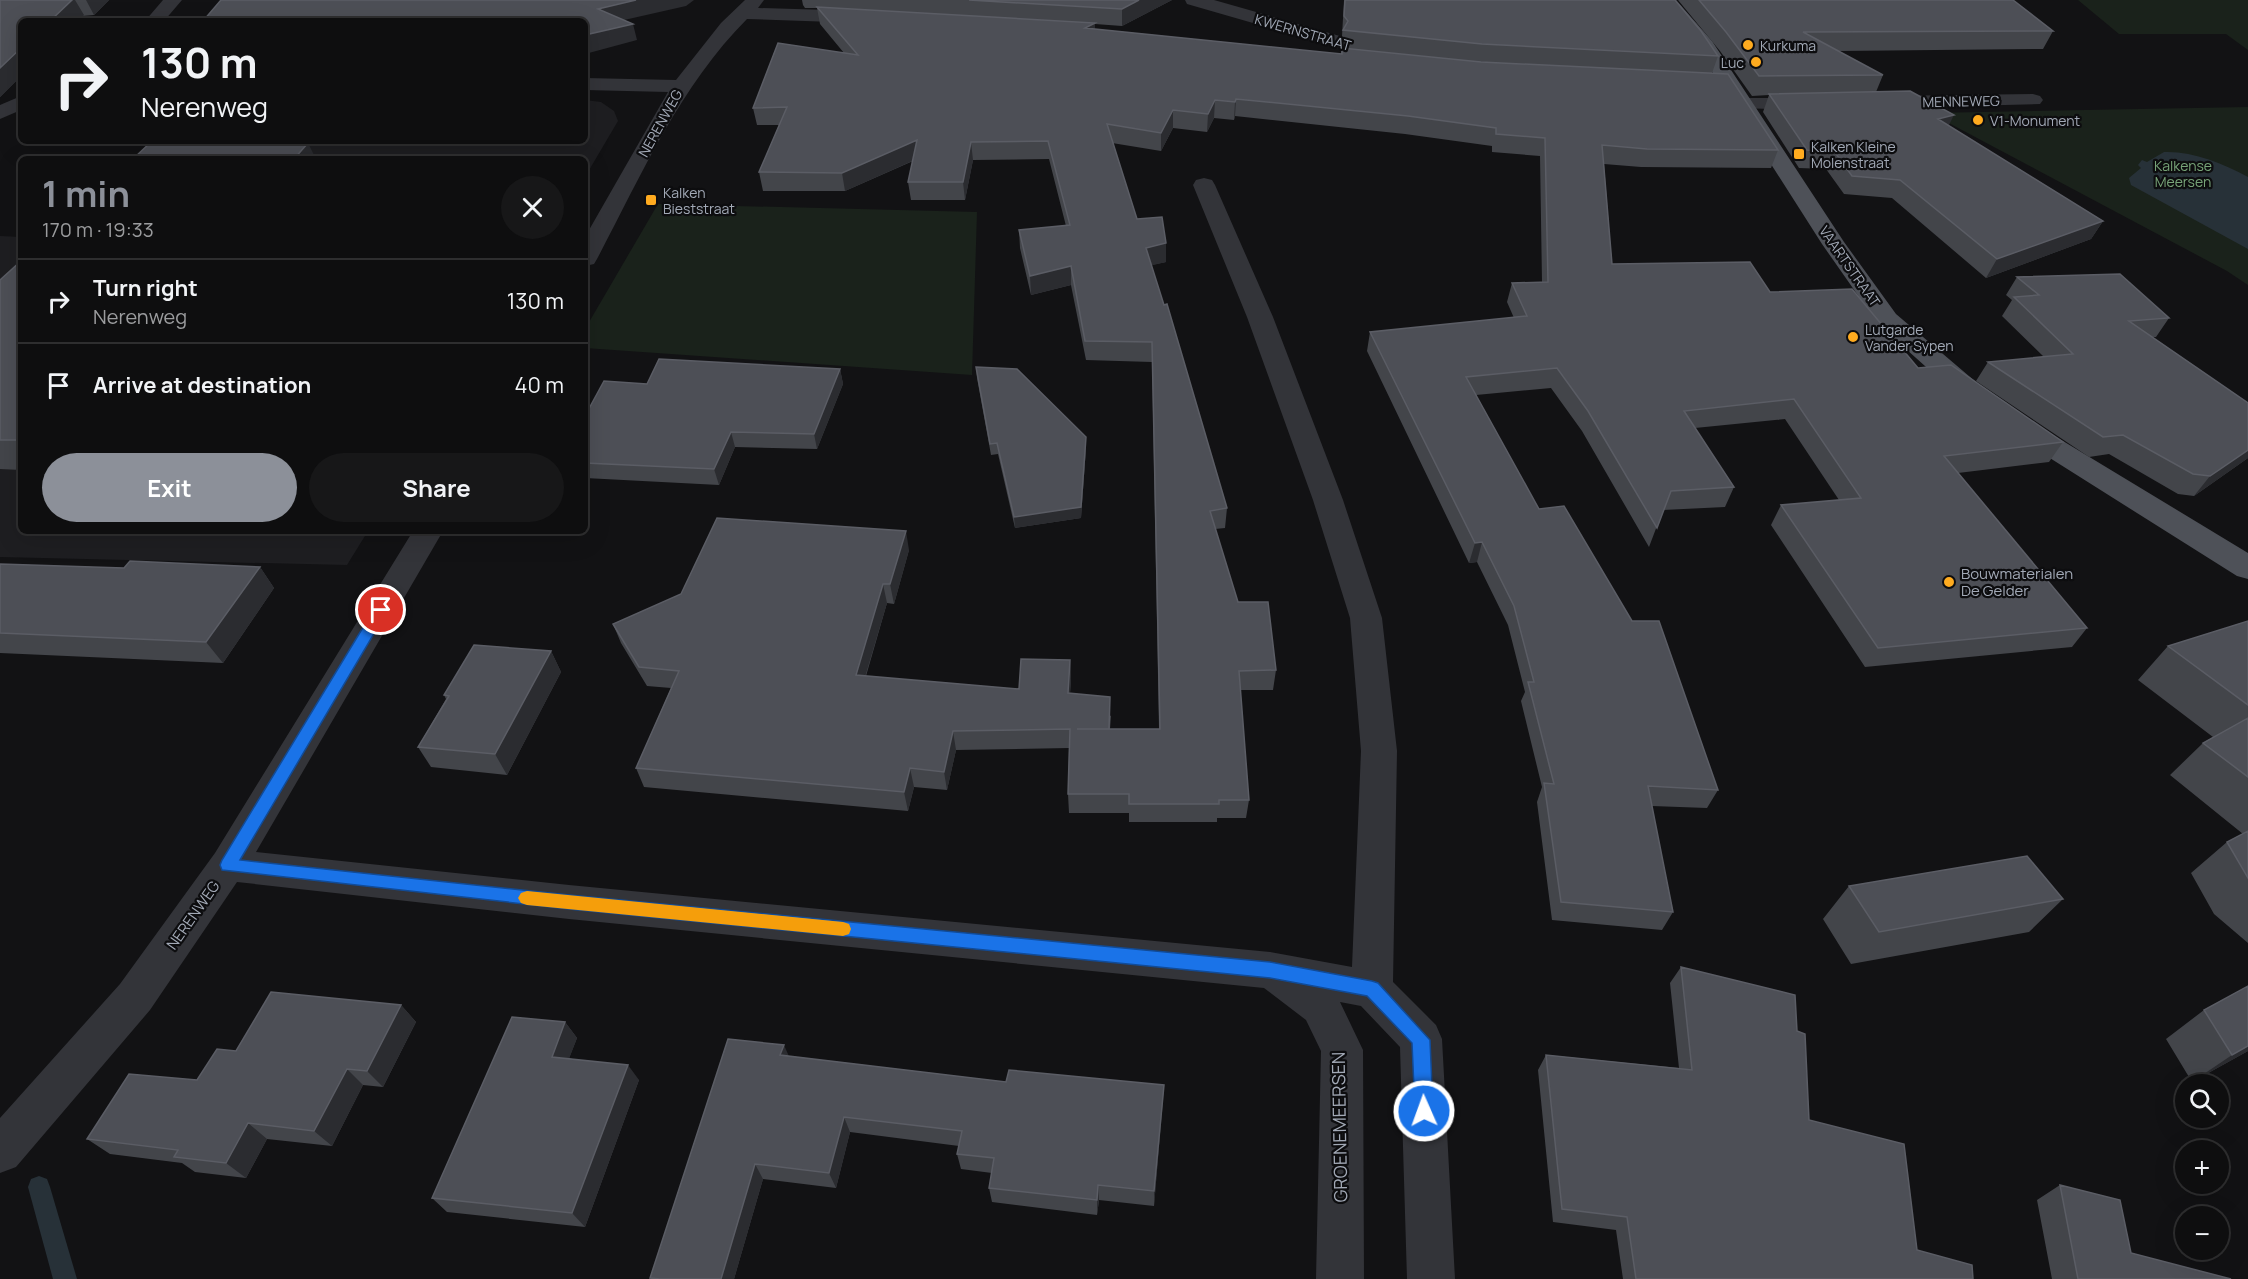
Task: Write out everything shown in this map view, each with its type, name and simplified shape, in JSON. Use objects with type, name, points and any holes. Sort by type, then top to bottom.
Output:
[{"type":"main road","name":"VAARTSTRAAT","points":[[1666,0],[1705,45],[1834,244],[1887,319],[1961,386],[2042,442],[2248,568]]},
{"type":"street","points":[[157,18],[173,0]]},
{"type":"street","name":"KWERNSTRAAT","points":[[1194,0],[1400,61],[1307,53]]},
{"type":"street","points":[[748,6],[882,18]]},
{"type":"street","name":"NERENWEG","points":[[588,255],[680,86],[748,6]]},
{"type":"street","points":[[1709,83],[1738,94],[1825,104]]},
{"type":"street","points":[[588,84],[680,86]]},
{"type":"street","points":[[0,88],[18,87]]},
{"type":"street","name":"MENNEWEG","points":[[1859,103],[2032,100]]},
{"type":"street","points":[[0,113],[18,104]]},
{"type":"street","points":[[1204,185],[1268,339],[1328,500],[1366,618],[1379,751],[1372,989],[1421,1040],[1431,1279]]},
{"type":"street","name":"NERENWEG","points":[[0,1151],[135,997],[228,865],[426,534]]},
{"type":"street","name":"GROENEMEERSEN","points":[[228,865],[581,904],[1270,970],[1372,989]]},
{"type":"street","name":"GROENEMEERSEN","points":[[1270,970],[1322,1006],[1342,1050],[1340,1279]]},
{"type":"shaded area","points":[[588,100],[601,102],[614,111],[618,121],[588,172],[588,156],[212,156],[223,144],[588,144]]},
{"type":"shaded area","points":[[2164,152],[2207,159],[2248,177],[2248,249],[2131,185],[2129,178],[2141,168],[2138,165],[2142,160],[2147,162]]},
{"type":"shaded area","points":[[0,236],[18,237],[18,534],[366,534],[347,565],[0,557]]},
{"type":"green space","points":[[2078,0],[2248,0],[2248,50],[2226,34],[2119,34]]},
{"type":"green space","name":"Kalkense Meersen","points":[[2248,107],[2248,285],[2227,271],[1930,113]]},
{"type":"green space","points":[[658,204],[977,212],[972,375],[588,348],[588,324]]},
{"type":"building","points":[[0,0],[72,0],[53,18],[18,18],[18,51],[0,68]]},
{"type":"building","points":[[221,0],[636,0],[598,9],[633,24],[588,34],[588,18],[206,18]]},
{"type":"building","points":[[969,0],[1139,0],[1122,9]]},
{"type":"building","points":[[1345,0],[1675,0],[1718,56],[1482,44],[1343,30],[1348,21],[1344,16]]},
{"type":"building","points":[[1699,0],[2013,0],[2053,31],[1803,32],[1883,75],[1759,76]]},
{"type":"building","points":[[817,7],[1095,23],[1085,28],[1342,54],[1342,48],[1481,62],[1728,74],[1778,150],[1647,149],[1602,145],[1612,264],[1750,262],[1770,292],[1852,289],[1918,368],[1951,365],[2063,442],[1944,456],[2087,628],[1878,648],[1781,505],[1861,498],[1794,399],[1684,411],[1734,487],[1671,491],[1657,528],[1588,411],[1557,368],[1466,377],[1539,509],[1564,506],[1632,621],[1659,621],[1718,790],[1648,786],[1673,912],[1561,902],[1544,783],[1554,784],[1528,682],[1534,682],[1514,606],[1482,542],[1475,543],[1370,332],[1527,316],[1512,283],[1548,282],[1545,138],[1496,134],[1496,128],[1408,116],[1236,99],[1235,102],[1215,100],[1208,114],[1173,110],[1161,133],[1107,124],[1137,219],[1162,217],[1166,243],[1146,248],[1164,305],[1167,304],[1227,508],[1210,511],[1238,602],[1268,602],[1276,670],[1239,671],[1249,800],[1219,800],[1219,804],[1129,804],[1129,794],[1068,794],[1070,729],[953,731],[944,772],[910,768],[904,792],[636,768],[679,671],[639,667],[613,624],[681,594],[717,518],[906,531],[890,584],[883,584],[856,675],[1019,689],[1021,659],[1070,660],[1068,693],[1110,697],[1109,729],[1160,729],[1152,342],[1085,341],[1071,266],[1030,276],[1019,230],[1070,225],[1048,141],[971,142],[963,182],[908,182],[917,140],[842,173],[759,172],[787,107],[753,108],[778,43],[858,55]]},
{"type":"building","points":[[1910,91],[1954,115],[1938,119],[2103,221],[1997,259],[1900,180],[1852,176],[1834,151],[1807,150],[1769,94]]},
{"type":"building","points":[[149,144],[307,144],[297,156],[136,156]]},
{"type":"building","points":[[18,264],[18,440],[0,440],[0,280]]},
{"type":"building","points":[[2120,274],[2169,318],[2129,321],[2248,403],[2248,450],[2210,476],[2193,474],[2123,435],[2103,437],[1988,362],[2073,354],[2014,297],[2039,295],[2017,277]]},
{"type":"building","points":[[659,359],[840,369],[814,434],[731,432],[714,469],[588,463],[588,410],[604,381],[647,384]]},
{"type":"building","points":[[976,367],[1017,369],[1086,437],[1081,507],[1014,517],[997,443],[990,444]]},
{"type":"building","points":[[130,561],[260,567],[206,642],[0,633],[0,564],[124,568]]},
{"type":"building","points":[[2248,621],[2248,705],[2168,646]]},
{"type":"building","points":[[474,645],[551,651],[495,754],[418,747],[449,696],[444,695]]},
{"type":"building","points":[[2248,718],[2248,777],[2203,743]]},
{"type":"building","points":[[2248,831],[2248,878],[2227,842]]},
{"type":"building","points":[[2027,856],[2063,899],[1879,932],[1849,886]]},
{"type":"building","points":[[1681,967],[1795,995],[1797,1031],[1805,1034],[1809,1120],[1904,1144],[1917,1250],[1972,1265],[1973,1279],[1636,1279],[1627,1217],[1562,1209],[1546,1055],[1692,1070]]},
{"type":"building","points":[[2248,986],[2248,1046],[2232,1055],[2204,1010]]},
{"type":"building","points":[[271,992],[401,1005],[367,1071],[347,1069],[314,1131],[248,1123],[226,1163],[174,1157],[178,1150],[87,1139],[129,1074],[197,1080],[217,1049],[236,1051]]},
{"type":"building","points":[[512,1017],[565,1022],[552,1057],[628,1065],[572,1213],[432,1198]]},
{"type":"building","points":[[728,1039],[784,1045],[780,1055],[1006,1082],[1009,1070],[1164,1085],[1154,1191],[1098,1185],[1097,1200],[989,1188],[994,1158],[957,1154],[962,1131],[844,1117],[829,1173],[755,1164],[721,1279],[650,1278]]},
{"type":"building","points":[[2060,1185],[2120,1200],[2131,1253],[2231,1279],[2078,1279]]},
{"type":"waterway","points":[[39,1187],[65,1279]]},
{"type":"slow traffic","points":[[527,898],[843,929]]},
{"type":"place","name":"Kurkuma","points":[[1748,45]]},
{"type":"place","name":"Luc","points":[[1756,62]]},
{"type":"place","name":"V1-Monument","points":[[1978,120]]},
{"type":"place","name":"Kalken Kleine Molenstraat","points":[[1799,154]]},
{"type":"place","name":"Kalken Bieststraat","points":[[651,200]]},
{"type":"place","name":"Lutgarde Vander Sypen","points":[[1853,337]]},
{"type":"place","name":"Bouwmaterialen De Gelder","points":[[1949,582]]},
{"type":"route","points":[[381,610],[228,865],[569,902],[1270,970],[1372,989],[1421,1040],[1424,1111]]}]
